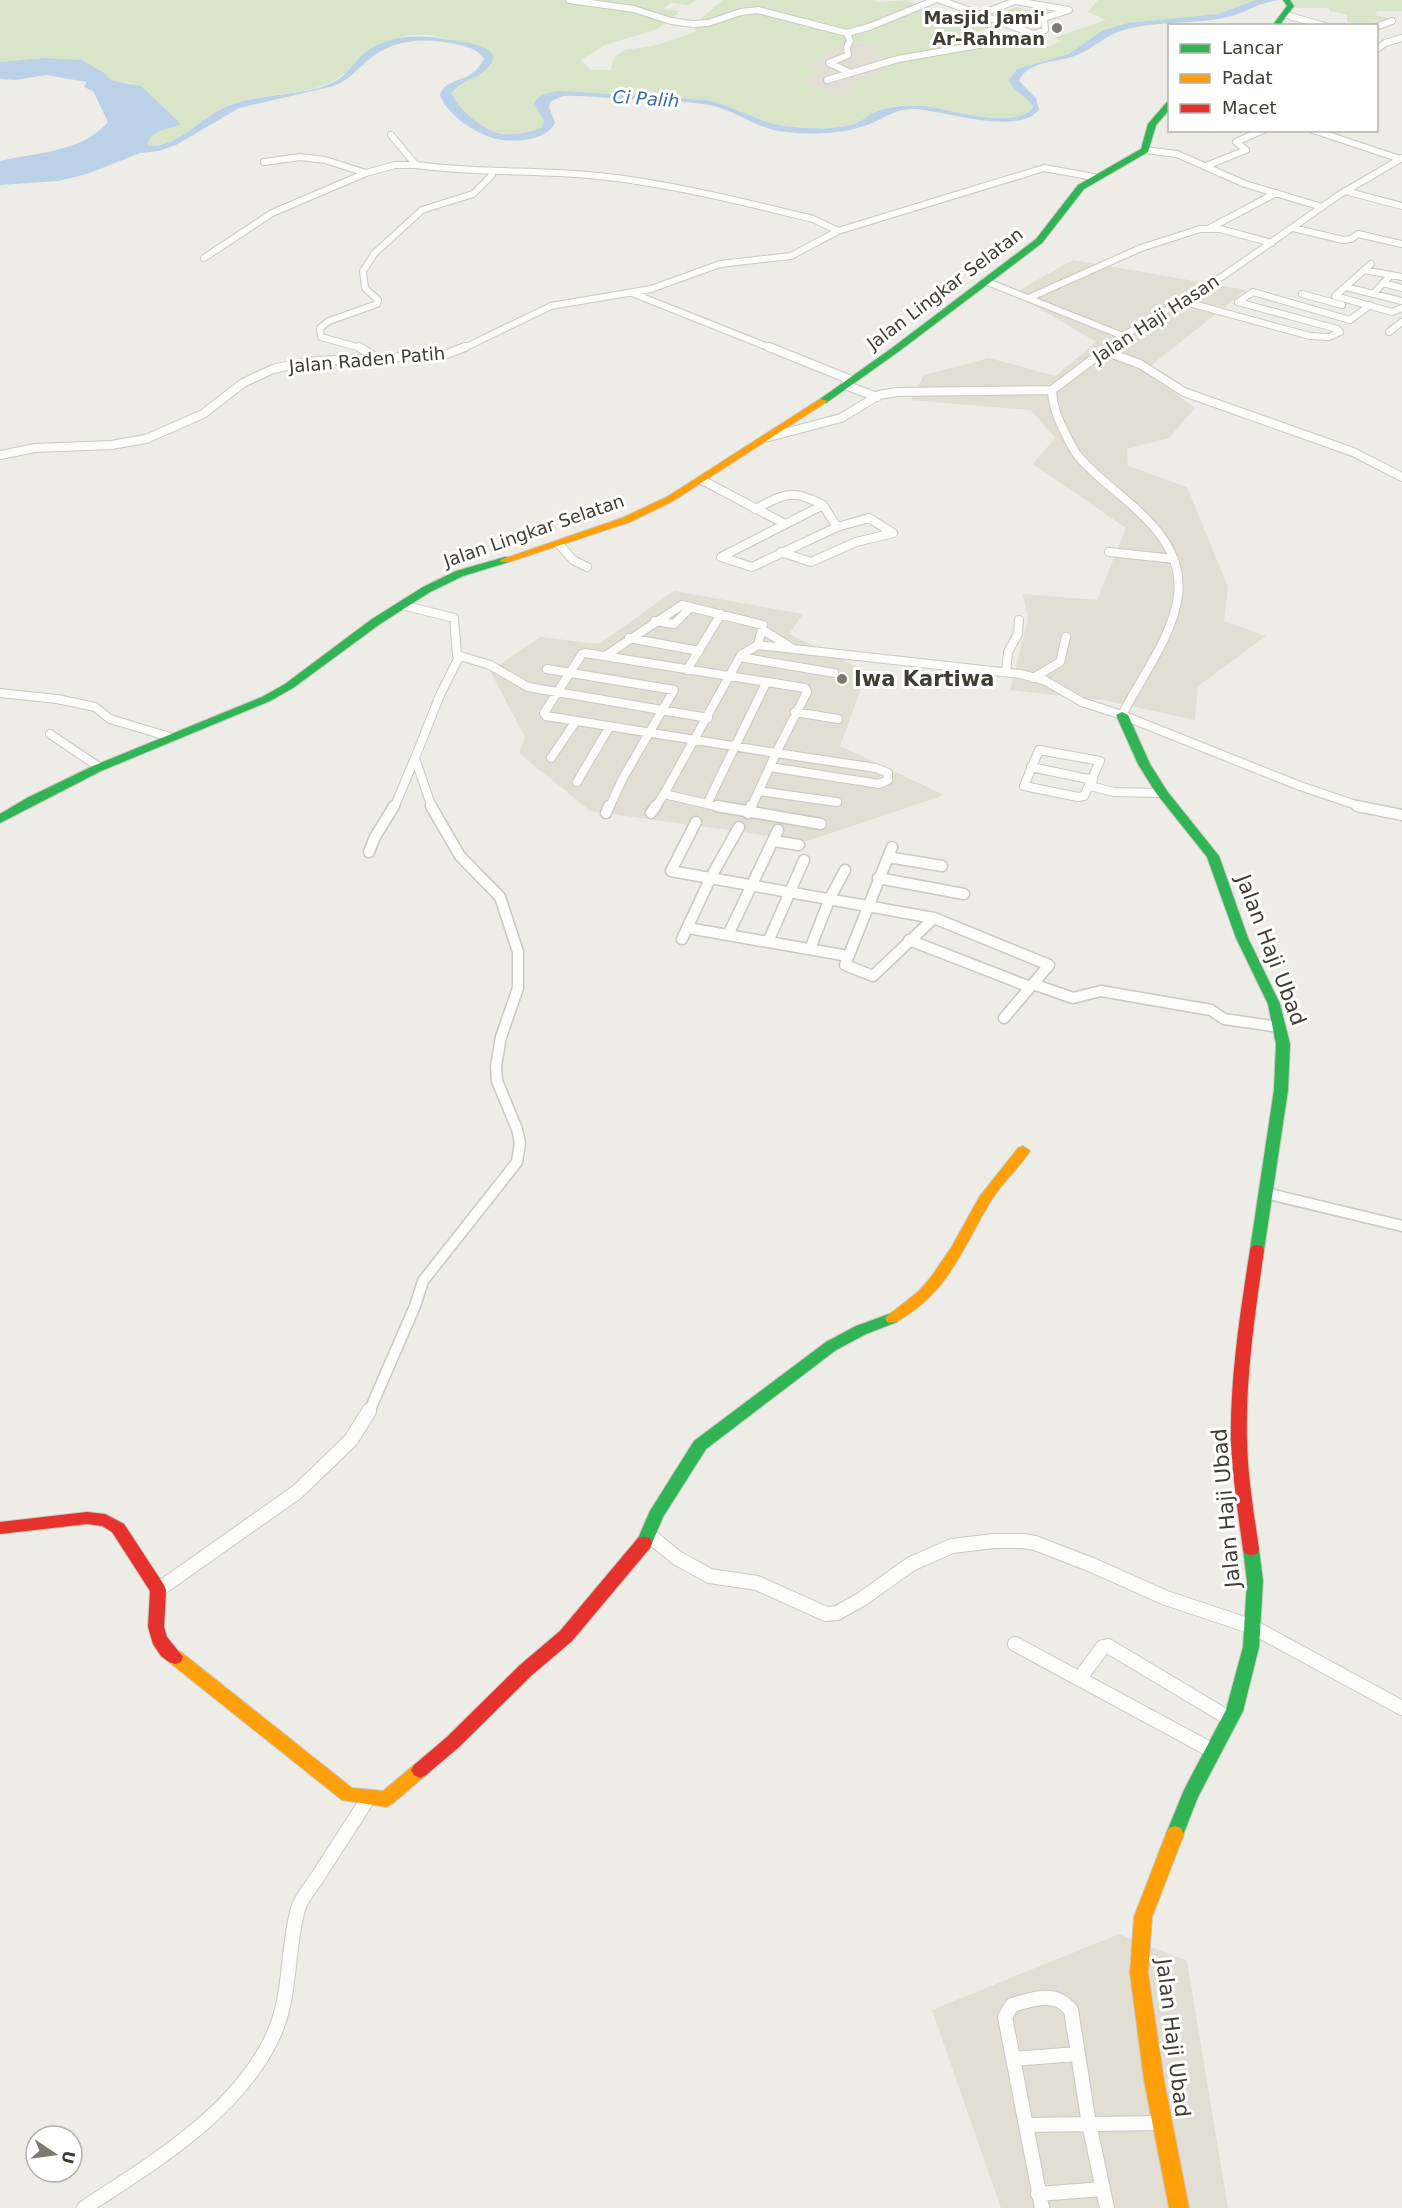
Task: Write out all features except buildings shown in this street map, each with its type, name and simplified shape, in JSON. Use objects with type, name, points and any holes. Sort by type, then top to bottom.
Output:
[{"type":"street","points":[[570,0],[633,9],[671,21],[693,24],[708,23],[741,12],[758,10],[847,33],[869,27],[935,0]]},
{"type":"street","points":[[940,0],[1034,34]]},
{"type":"street","points":[[827,80],[898,59],[1034,34],[1046,29],[1044,18],[1069,10],[1015,2],[980,15]]},
{"type":"street","points":[[1276,24],[1288,7],[1321,24]]},
{"type":"street","points":[[1378,27],[1392,21]]},
{"type":"street","points":[[847,33],[850,41],[847,47],[848,55],[829,63],[851,73]]},
{"type":"street","points":[[1386,38],[1395,40]]},
{"type":"street","points":[[1378,49],[1385,43],[1402,38]]},
{"type":"street","points":[[1168,106],[1154,119],[1146,139],[1145,150],[1177,154],[1245,184],[1322,207]]},
{"type":"street","points":[[1206,166],[1246,150],[1236,142],[1258,132]]},
{"type":"street","points":[[1319,132],[1401,158]]},
{"type":"street","points":[[391,135],[403,146],[405,153],[416,165]]},
{"type":"street","name":"Jalan Lingkar Selatan","points":[[0,819],[34,797],[99,767],[267,698],[296,681],[351,639],[402,605],[455,575],[559,544],[626,520],[670,499],[769,437],[895,350],[1039,241],[1053,227],[1079,189],[1094,177],[1122,166],[1145,150]]},
{"type":"street","points":[[264,162],[300,157],[325,160],[366,173]]},
{"type":"street","name":"Jalan Haji Hasan","points":[[1052,390],[1123,336],[1272,243],[1345,191],[1401,158]]},
{"type":"street","points":[[204,258],[272,213],[366,173],[395,165],[491,173],[568,173],[639,181],[813,219],[838,231]]},
{"type":"street","name":"Jalan Raden Patih","points":[[0,455],[34,448],[111,445],[146,439],[202,414],[243,383],[273,369],[317,361],[444,355],[462,349],[551,306],[651,289],[720,264],[791,256],[838,231],[1044,168],[1094,177]]},
{"type":"street","points":[[377,358],[365,349],[321,337],[320,328],[329,321],[377,304],[378,300],[365,288],[363,271],[374,254],[422,210],[473,194],[492,175],[491,173]]},
{"type":"street","points":[[1345,191],[1402,206]]},
{"type":"street","points":[[1031,297],[1141,248],[1182,234],[1209,228],[1275,194]]},
{"type":"street","points":[[1209,228],[1272,243]]},
{"type":"street","points":[[1293,228],[1343,240],[1351,239],[1358,234],[1402,244]]},
{"type":"street","points":[[1288,330],[1332,299],[1371,264]]},
{"type":"street","points":[[1364,270],[1402,277]]},
{"type":"street","points":[[1373,294],[1391,275]]},
{"type":"street","points":[[986,281],[1031,297],[1063,313],[1123,336]]},
{"type":"street","points":[[1383,284],[1402,288]]},
{"type":"street","points":[[1346,287],[1402,301]]},
{"type":"street","points":[[1182,301],[1320,338],[1341,332],[1238,302],[1253,292],[1350,320],[1370,305]]},
{"type":"street","points":[[1289,303],[1305,292],[1363,310]]},
{"type":"street","points":[[632,293],[848,382],[877,397]]},
{"type":"street","points":[[1332,299],[1400,311]]},
{"type":"street","points":[[1389,332],[1402,322]]},
{"type":"street","points":[[1104,351],[1140,364],[1184,392],[1353,452],[1402,477]]},
{"type":"street","points":[[769,437],[841,418],[877,397],[897,392],[1052,390],[1051,398],[1059,421],[1077,455],[1154,525],[1179,572],[1178,596],[1169,624],[1122,715]]},
{"type":"street","points":[[702,480],[785,524]]},
{"type":"street","points":[[755,509],[793,492],[802,493],[823,505],[837,527]]},
{"type":"street","points":[[781,552],[812,562],[856,542],[893,533],[869,518],[837,527],[781,552],[752,567],[722,557],[823,505]]},
{"type":"street","points":[[559,544],[573,560],[586,567]]},
{"type":"street","points":[[1109,552],[1174,559]]},
{"type":"street","points":[[402,605],[454,618],[456,621],[456,652],[459,657],[490,665],[528,687],[708,718]]},
{"type":"street","points":[[604,656],[679,605],[761,623],[763,630],[758,645]]},
{"type":"street","points":[[655,621],[674,624],[691,607]]},
{"type":"street","points":[[687,670],[722,614]]},
{"type":"street","points":[[1006,672],[1008,651],[1018,634],[1019,620]]},
{"type":"street","points":[[763,630],[793,648]]},
{"type":"street","points":[[1033,678],[1060,662],[1066,637]]},
{"type":"street","points":[[629,638],[699,651]]},
{"type":"street","points":[[651,813],[696,740],[740,657],[758,645],[1006,672],[1033,678],[1061,688],[1082,702],[1122,715],[1352,805],[1402,815]]},
{"type":"street","points":[[748,813],[759,791],[770,767],[777,753],[795,712],[807,690],[583,653],[544,716],[650,732],[696,740],[735,746],[777,753],[813,759],[879,768],[888,773],[888,780],[879,784],[770,767]]},
{"type":"street","points":[[369,852],[375,837],[397,802],[440,695],[459,657]]},
{"type":"street","points":[[740,657],[834,673]]},
{"type":"street","points":[[547,669],[673,690],[623,778],[606,813]]},
{"type":"street","points":[[707,804],[766,683]]},
{"type":"street","points":[[0,693],[57,699],[95,707],[110,719],[170,737]]},
{"type":"street","points":[[795,712],[838,718]]},
{"type":"street","name":"Jalan Haji Ubad","points":[[1122,715],[1144,764],[1162,794],[1213,856],[1242,938],[1274,1004],[1283,1044],[1281,1090],[1265,1192],[1242,1372],[1239,1431],[1242,1480],[1256,1581],[1251,1647],[1230,1719],[1190,1795],[1143,1917],[1139,1972],[1154,2080],[1179,2208]]},
{"type":"street","points":[[551,758],[576,721]]},
{"type":"street","points":[[577,782],[610,726]]},
{"type":"street","points":[[50,734],[99,767]]},
{"type":"street","points":[[1041,750],[1098,759],[1100,762],[1092,783],[1081,797],[1025,786],[1023,784],[1031,767],[1041,750]]},
{"type":"street","points":[[158,1590],[297,1492],[351,1440],[366,1418],[415,1306],[423,1281],[517,1162],[520,1143],[517,1129],[497,1081],[496,1066],[501,1037],[518,988],[518,952],[512,928],[500,897],[460,856],[431,806],[415,758]]},
{"type":"street","points":[[808,773],[813,759]]},
{"type":"street","points":[[1031,767],[1092,783],[1114,792],[1162,794]]},
{"type":"street","points":[[759,791],[837,802]]},
{"type":"street","points":[[664,795],[748,813],[821,824]]},
{"type":"street","points":[[696,822],[671,871],[934,918],[1049,965],[1004,1018]]},
{"type":"street","points":[[682,939],[711,877],[739,827]]},
{"type":"street","points":[[728,935],[778,830]]},
{"type":"street","points":[[774,841],[799,845]]},
{"type":"street","points":[[892,847],[845,965],[873,976],[934,918]]},
{"type":"street","points":[[888,857],[942,866]]},
{"type":"street","points":[[768,942],[804,860]]},
{"type":"street","points":[[810,949],[830,898],[845,870]]},
{"type":"street","points":[[878,878],[964,894]]},
{"type":"street","points":[[688,928],[848,956]]},
{"type":"street","points":[[909,940],[1073,999],[1101,991],[1211,1010],[1224,1019],[1279,1027]]},
{"type":"street","points":[[0,1527],[87,1518],[105,1520],[118,1528],[158,1590],[156,1627],[159,1639],[167,1651],[348,1795],[386,1799],[453,1742],[526,1670],[566,1636],[637,1553],[649,1535],[656,1515],[700,1445],[831,1346],[911,1308],[929,1292],[943,1274],[987,1196],[1023,1151]]},
{"type":"street","points":[[1265,1192],[1402,1226]]},
{"type":"street","points":[[649,1535],[677,1558],[710,1576],[757,1583],[826,1614],[837,1613],[862,1599],[911,1563],[952,1546],[1023,1540],[1081,1560],[1166,1598],[1254,1627],[1402,1708]]},
{"type":"street","points":[[1016,1644],[1213,1751]]},
{"type":"street","points":[[1079,1679],[1103,1647],[1108,1646],[1230,1719]]},
{"type":"street","points":[[84,2208],[180,2144],[227,2099],[260,2058],[284,2006],[294,1925],[299,1906],[369,1797]]},
{"type":"street","points":[[1103,2189],[1040,2201],[1005,2017],[1011,2005],[1056,1997],[1065,2000],[1071,2010],[1089,2124],[1103,2189],[1107,2208]]},
{"type":"street","points":[[1013,2059],[1077,2054]]},
{"type":"street","points":[[1026,2125],[1162,2123]]},
{"type":"shaded area","points":[[870,41],[885,48],[872,51],[904,55],[912,60],[892,70],[861,79],[867,83],[853,91],[835,96],[799,80],[821,73],[812,67],[817,58],[833,48]]},
{"type":"shaded area","points":[[1073,260],[1246,290],[1144,371],[1195,408],[1169,438],[1127,449],[1128,466],[1187,487],[1228,587],[1224,621],[1266,636],[1198,686],[1195,720],[1108,701],[1010,690],[1028,619],[1023,594],[1097,600],[1126,528],[1033,464],[1055,438],[1031,410],[911,400],[924,375],[989,358],[1056,376],[1096,342],[1014,293]]},
{"type":"shaded area","points":[[674,591],[803,614],[789,634],[867,672],[840,746],[944,795],[807,841],[590,811],[519,753],[525,737],[490,671],[540,637],[599,644]]},
{"type":"shaded area","points":[[1119,1934],[1187,1961],[1228,2208],[1001,2208],[932,2010]]},
{"type":"green space","points":[[0,0],[696,0],[689,5],[671,3],[664,9],[680,11],[658,29],[605,45],[580,60],[591,70],[611,70],[614,57],[625,50],[657,45],[695,32],[697,22],[723,0],[872,0],[878,2],[908,0],[931,15],[952,20],[989,18],[1016,7],[1038,13],[995,30],[989,28],[971,33],[970,38],[1019,42],[1045,48],[1062,41],[1054,38],[1106,20],[1088,12],[1098,0],[1257,0],[1218,14],[1128,23],[1103,30],[1069,54],[1017,69],[1009,80],[1033,107],[1024,114],[1012,118],[980,117],[922,106],[903,106],[878,110],[857,123],[825,128],[781,126],[706,100],[554,92],[541,128],[520,133],[498,133],[485,128],[471,118],[452,93],[494,57],[437,36],[413,35],[391,42],[326,84],[297,92],[235,103],[214,113],[167,143],[147,146],[156,133],[181,123],[131,83],[110,80],[44,58],[0,62]],"holes":[[[870,41],[884,48],[870,52],[890,59],[911,60],[886,68],[890,70],[860,79],[866,83],[854,87],[853,91],[835,96],[799,80],[821,73],[812,67],[823,54],[837,47]]]},
{"type":"green space","points":[[1291,0],[1402,0],[1402,11],[1377,11],[1375,15],[1392,19],[1385,23],[1364,18],[1381,24],[1352,24],[1347,21],[1347,15],[1330,11],[1329,8],[1295,8]]},
{"type":"water","name":"Ci Palih","points":[[1256,0],[1280,0],[1228,17],[1124,30],[1078,55],[1034,66],[1019,81],[1036,98],[1039,110],[1028,118],[1014,121],[980,120],[908,109],[845,131],[816,134],[796,133],[767,128],[723,109],[703,104],[563,96],[551,101],[549,107],[555,123],[544,134],[526,140],[498,139],[468,126],[448,109],[440,95],[448,84],[475,71],[484,59],[481,55],[472,48],[456,44],[420,41],[387,48],[334,86],[239,108],[176,145],[159,151],[140,153],[87,174],[58,181],[0,185],[0,161],[72,146],[97,132],[108,122],[93,91],[84,87],[87,82],[46,75],[15,80],[0,79],[0,62],[44,58],[82,60],[106,74],[110,80],[141,86],[181,124],[156,133],[149,140],[148,146],[170,142],[180,137],[228,106],[254,99],[310,90],[336,81],[366,52],[377,45],[413,36],[472,44],[492,53],[494,57],[485,70],[463,83],[452,93],[471,118],[485,128],[498,133],[520,134],[541,128],[544,121],[534,103],[542,96],[561,91],[706,100],[781,126],[825,128],[857,123],[879,111],[904,106],[922,106],[981,117],[1012,118],[1024,114],[1033,107],[1009,80],[1017,69],[1069,54],[1103,30],[1128,23],[1218,14]]},
{"type":"traffic: fast","points":[[1277,24],[1291,6],[1286,0]]},
{"type":"traffic: fast","points":[[823,401],[895,350],[1039,241],[1081,187],[1145,150],[1152,124],[1168,106]]},
{"type":"traffic: fast","points":[[0,819],[31,800],[97,769],[278,693],[376,622],[427,589],[472,569],[505,560]]},
{"type":"traffic: fast","points":[[1122,715],[1144,764],[1162,793],[1213,856],[1242,938],[1274,1004],[1283,1044],[1281,1090],[1257,1250]]},
{"type":"traffic: fast","points":[[644,1543],[656,1515],[700,1445],[831,1346],[861,1330],[892,1318]]},
{"type":"traffic: fast","points":[[1175,1834],[1190,1795],[1234,1711],[1251,1647],[1255,1581],[1251,1549]]},
{"type":"traffic: slow","points":[[505,560],[626,520],[670,499],[823,401]]},
{"type":"traffic: slow","points":[[892,1318],[909,1307],[936,1281],[957,1250],[985,1199],[1023,1151]]},
{"type":"traffic: slow","points":[[175,1657],[348,1795],[386,1799],[420,1770]]},
{"type":"traffic: slow","points":[[1175,1834],[1143,1917],[1139,1973],[1154,2080],[1179,2208]]},
{"type":"traffic: jam","points":[[1251,1549],[1240,1460],[1239,1407],[1257,1250]]},
{"type":"traffic: jam","points":[[0,1528],[87,1518],[105,1520],[118,1528],[158,1590],[156,1627],[159,1639],[167,1651],[175,1657]]},
{"type":"traffic: jam","points":[[420,1770],[453,1742],[526,1670],[566,1636],[644,1543]]},
{"type":"place","name":"Masjid Jami' Ar-Rahman","points":[[1057,28]]},
{"type":"place","name":"Iwa Kartiwa","points":[[842,679]]}]
